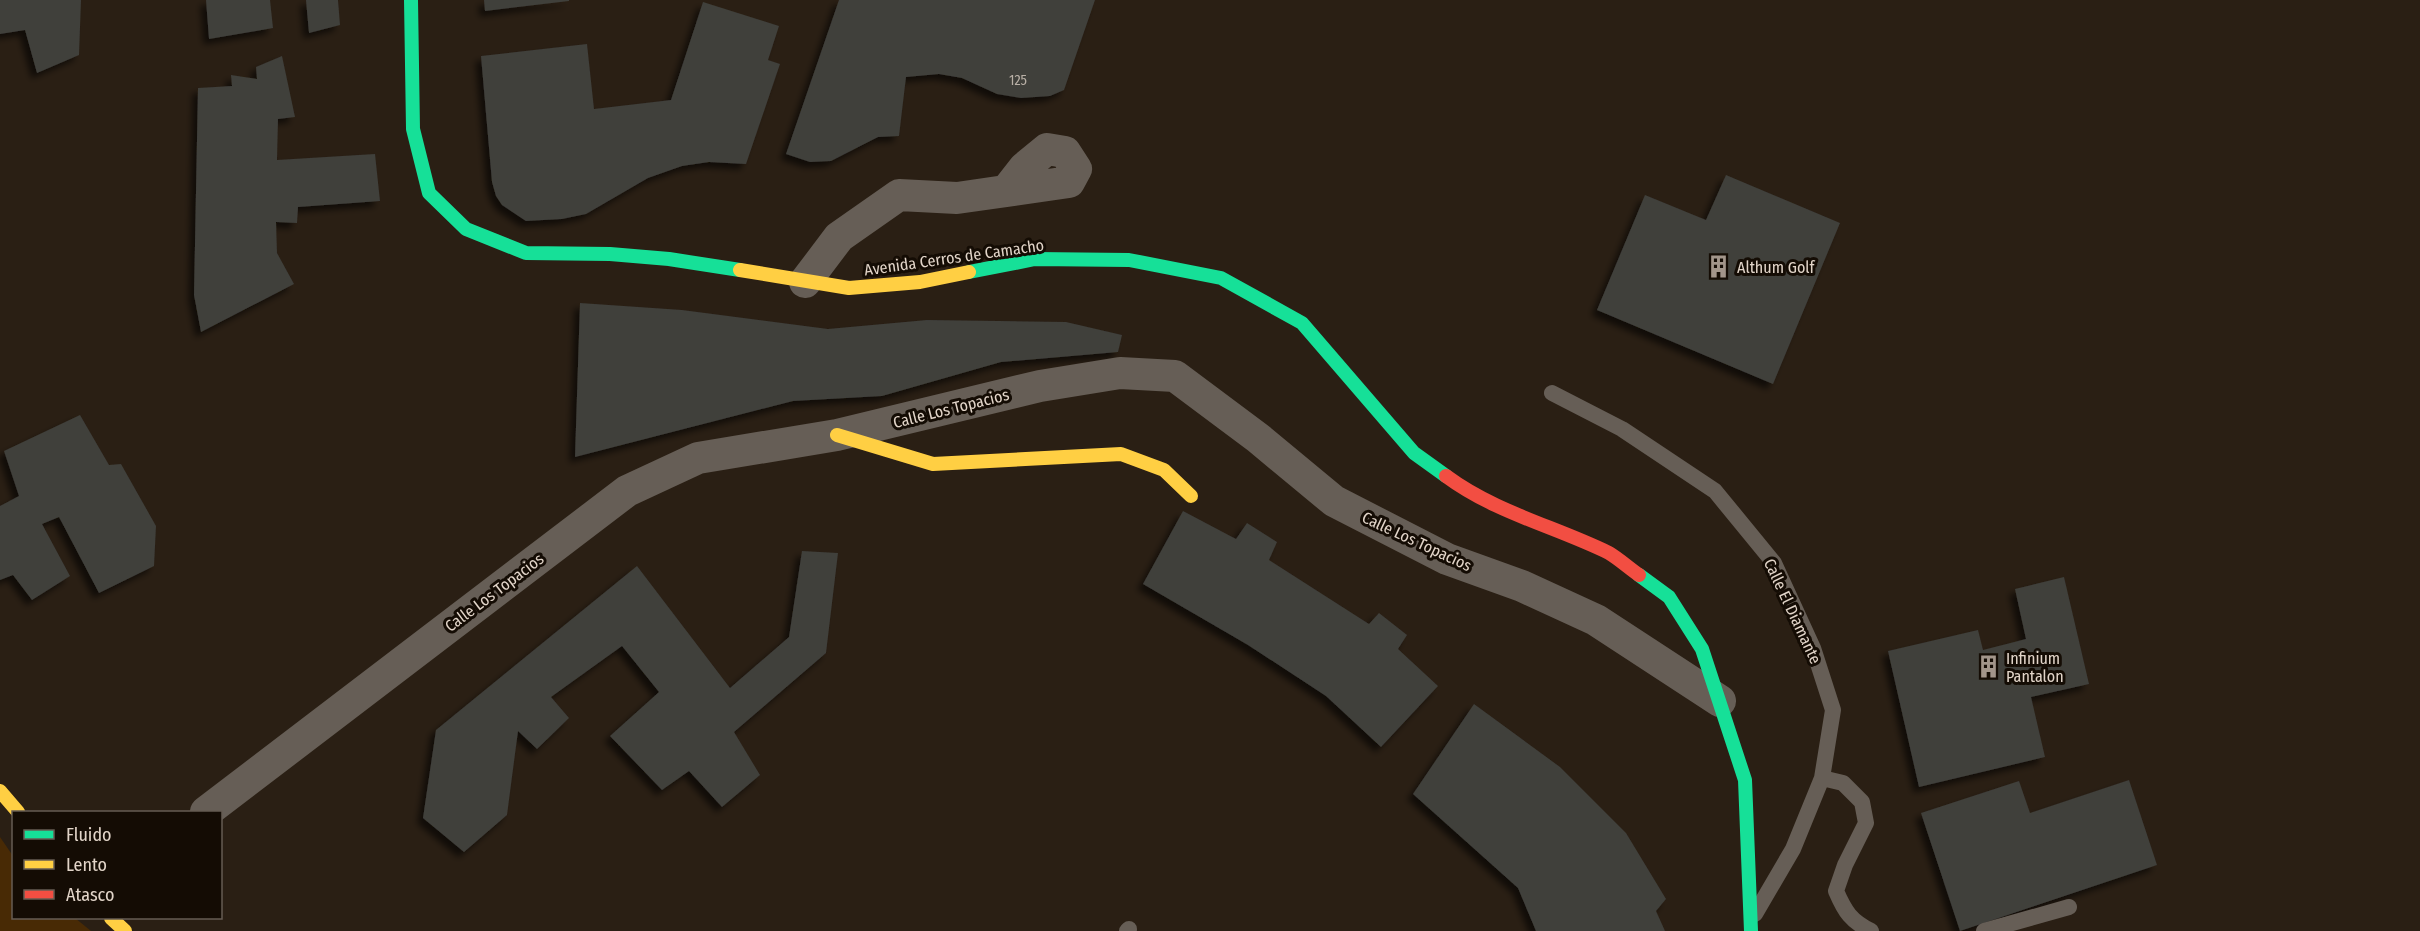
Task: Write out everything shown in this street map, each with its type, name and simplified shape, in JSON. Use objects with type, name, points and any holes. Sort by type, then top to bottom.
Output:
[{"type":"street","name":"Avenida Cerros de Camacho","points":[[411,0],[413,129],[429,193],[466,229],[526,254],[610,254],[669,259],[849,288],[920,282],[1035,260],[1129,260],[1221,278],[1302,323],[1414,453],[1458,485],[1519,518],[1610,554],[1669,597],[1702,649],[1745,780],[1751,925]]},
{"type":"street","points":[[805,282],[839,237],[899,195],[957,198],[1006,191]]},
{"type":"street","name":"Calle Los Topacios","points":[[209,811],[627,491],[698,458],[837,435],[1040,386],[1120,373],[1175,376],[1258,438],[1334,501],[1447,559],[1522,586],[1596,620],[1720,701]]},
{"type":"street","points":[[837,435],[933,464],[1121,454],[1164,470],[1191,496]]},
{"type":"street","points":[[0,791],[16,811]]},
{"type":"street","points":[[112,919],[125,931]]},
{"type":"lane","name":"Calle El Diamante","points":[[1552,393],[1622,429],[1714,491],[1774,563],[1813,648],[1833,710],[1822,778],[1793,849],[1751,925]]},
{"type":"lane","points":[[1822,778],[1843,783],[1862,802],[1866,823],[1845,865],[1836,891],[1845,913],[1853,922],[1871,931]]},
{"type":"lane","points":[[1984,931],[2068,907]]},
{"type":"shaded area","points":[[0,837],[12,855],[12,919],[76,919],[91,931],[0,931]]},
{"type":"building","points":[[0,0],[81,0],[79,55],[37,73],[25,30],[0,34]]},
{"type":"building","points":[[206,0],[270,0],[273,28],[209,39]]},
{"type":"building","points":[[306,0],[338,0],[340,25],[309,33]]},
{"type":"building","points":[[484,0],[569,0],[569,1],[485,11]]},
{"type":"building","points":[[839,0],[1095,0],[1064,90],[1050,96],[1021,98],[997,94],[962,78],[939,74],[906,77],[899,136],[878,137],[831,161],[810,162],[786,154]]},
{"type":"building","points":[[703,2],[779,26],[768,60],[780,64],[746,164],[709,162],[682,166],[648,178],[586,214],[562,219],[526,221],[502,205],[496,196],[492,182],[481,56],[587,44],[594,109],[671,100]]},
{"type":"building","points":[[282,56],[295,117],[278,119],[277,160],[375,154],[380,201],[298,207],[297,223],[276,222],[277,253],[294,284],[201,332],[194,295],[198,88],[232,86],[231,75],[257,79],[256,67]]},
{"type":"building","name":"Althum Golf","points":[[1726,175],[1840,223],[1773,384],[1597,310],[1645,195],[1706,220]]},
{"type":"building","points":[[580,303],[682,310],[828,329],[927,320],[1066,322],[1122,335],[1118,352],[1001,362],[882,396],[793,401],[575,457]]},
{"type":"building","points":[[80,415],[109,465],[121,464],[156,526],[154,566],[99,593],[59,517],[42,524],[70,576],[32,600],[13,575],[0,580],[0,506],[19,496],[4,451]]},
{"type":"building","points":[[1183,511],[1236,539],[1247,523],[1277,542],[1269,560],[1369,624],[1379,613],[1407,635],[1398,649],[1438,686],[1381,747],[1326,696],[1248,645],[1143,584]]},
{"type":"building","points":[[802,551],[838,553],[826,653],[734,732],[760,775],[722,807],[689,771],[662,790],[610,736],[659,692],[622,646],[551,697],[569,718],[537,749],[518,731],[507,815],[464,852],[423,818],[436,730],[637,566],[730,688],[789,637]]},
{"type":"building","name":"Infinium Pantalon","points":[[2064,577],[2089,684],[2031,697],[2045,757],[1919,787],[1888,651],[1978,630],[1983,650],[2026,639],[2015,589]]},
{"type":"building","points":[[1474,704],[1560,767],[1626,833],[1666,899],[1656,911],[1665,931],[1536,931],[1518,888],[1413,794]]},
{"type":"building","points":[[2129,780],[2157,865],[1960,931],[1921,813],[2019,781],[2030,813]]},
{"type":"traffic: fast","points":[[411,0],[413,129],[429,193],[466,229],[526,253],[610,254],[669,259],[740,270]]},
{"type":"traffic: fast","points":[[969,272],[1035,259],[1129,260],[1221,278],[1302,323],[1414,453],[1446,476]]},
{"type":"traffic: fast","points":[[1639,575],[1669,597],[1702,649],[1745,780],[1751,931]]},
{"type":"traffic: slow","points":[[740,270],[849,288],[920,282],[969,272]]},
{"type":"traffic: slow","points":[[837,435],[933,464],[1121,454],[1164,470],[1191,496]]},
{"type":"traffic: slow","points":[[0,791],[17,811]]},
{"type":"traffic: slow","points":[[112,919],[125,931]]},
{"type":"traffic: jam","points":[[1446,476],[1505,510],[1609,553],[1639,575]]},
{"type":"place","name":"Althum Golf","points":[[1719,267]]},
{"type":"place","name":"Infinium Pantalon","points":[[1988,667]]}]
